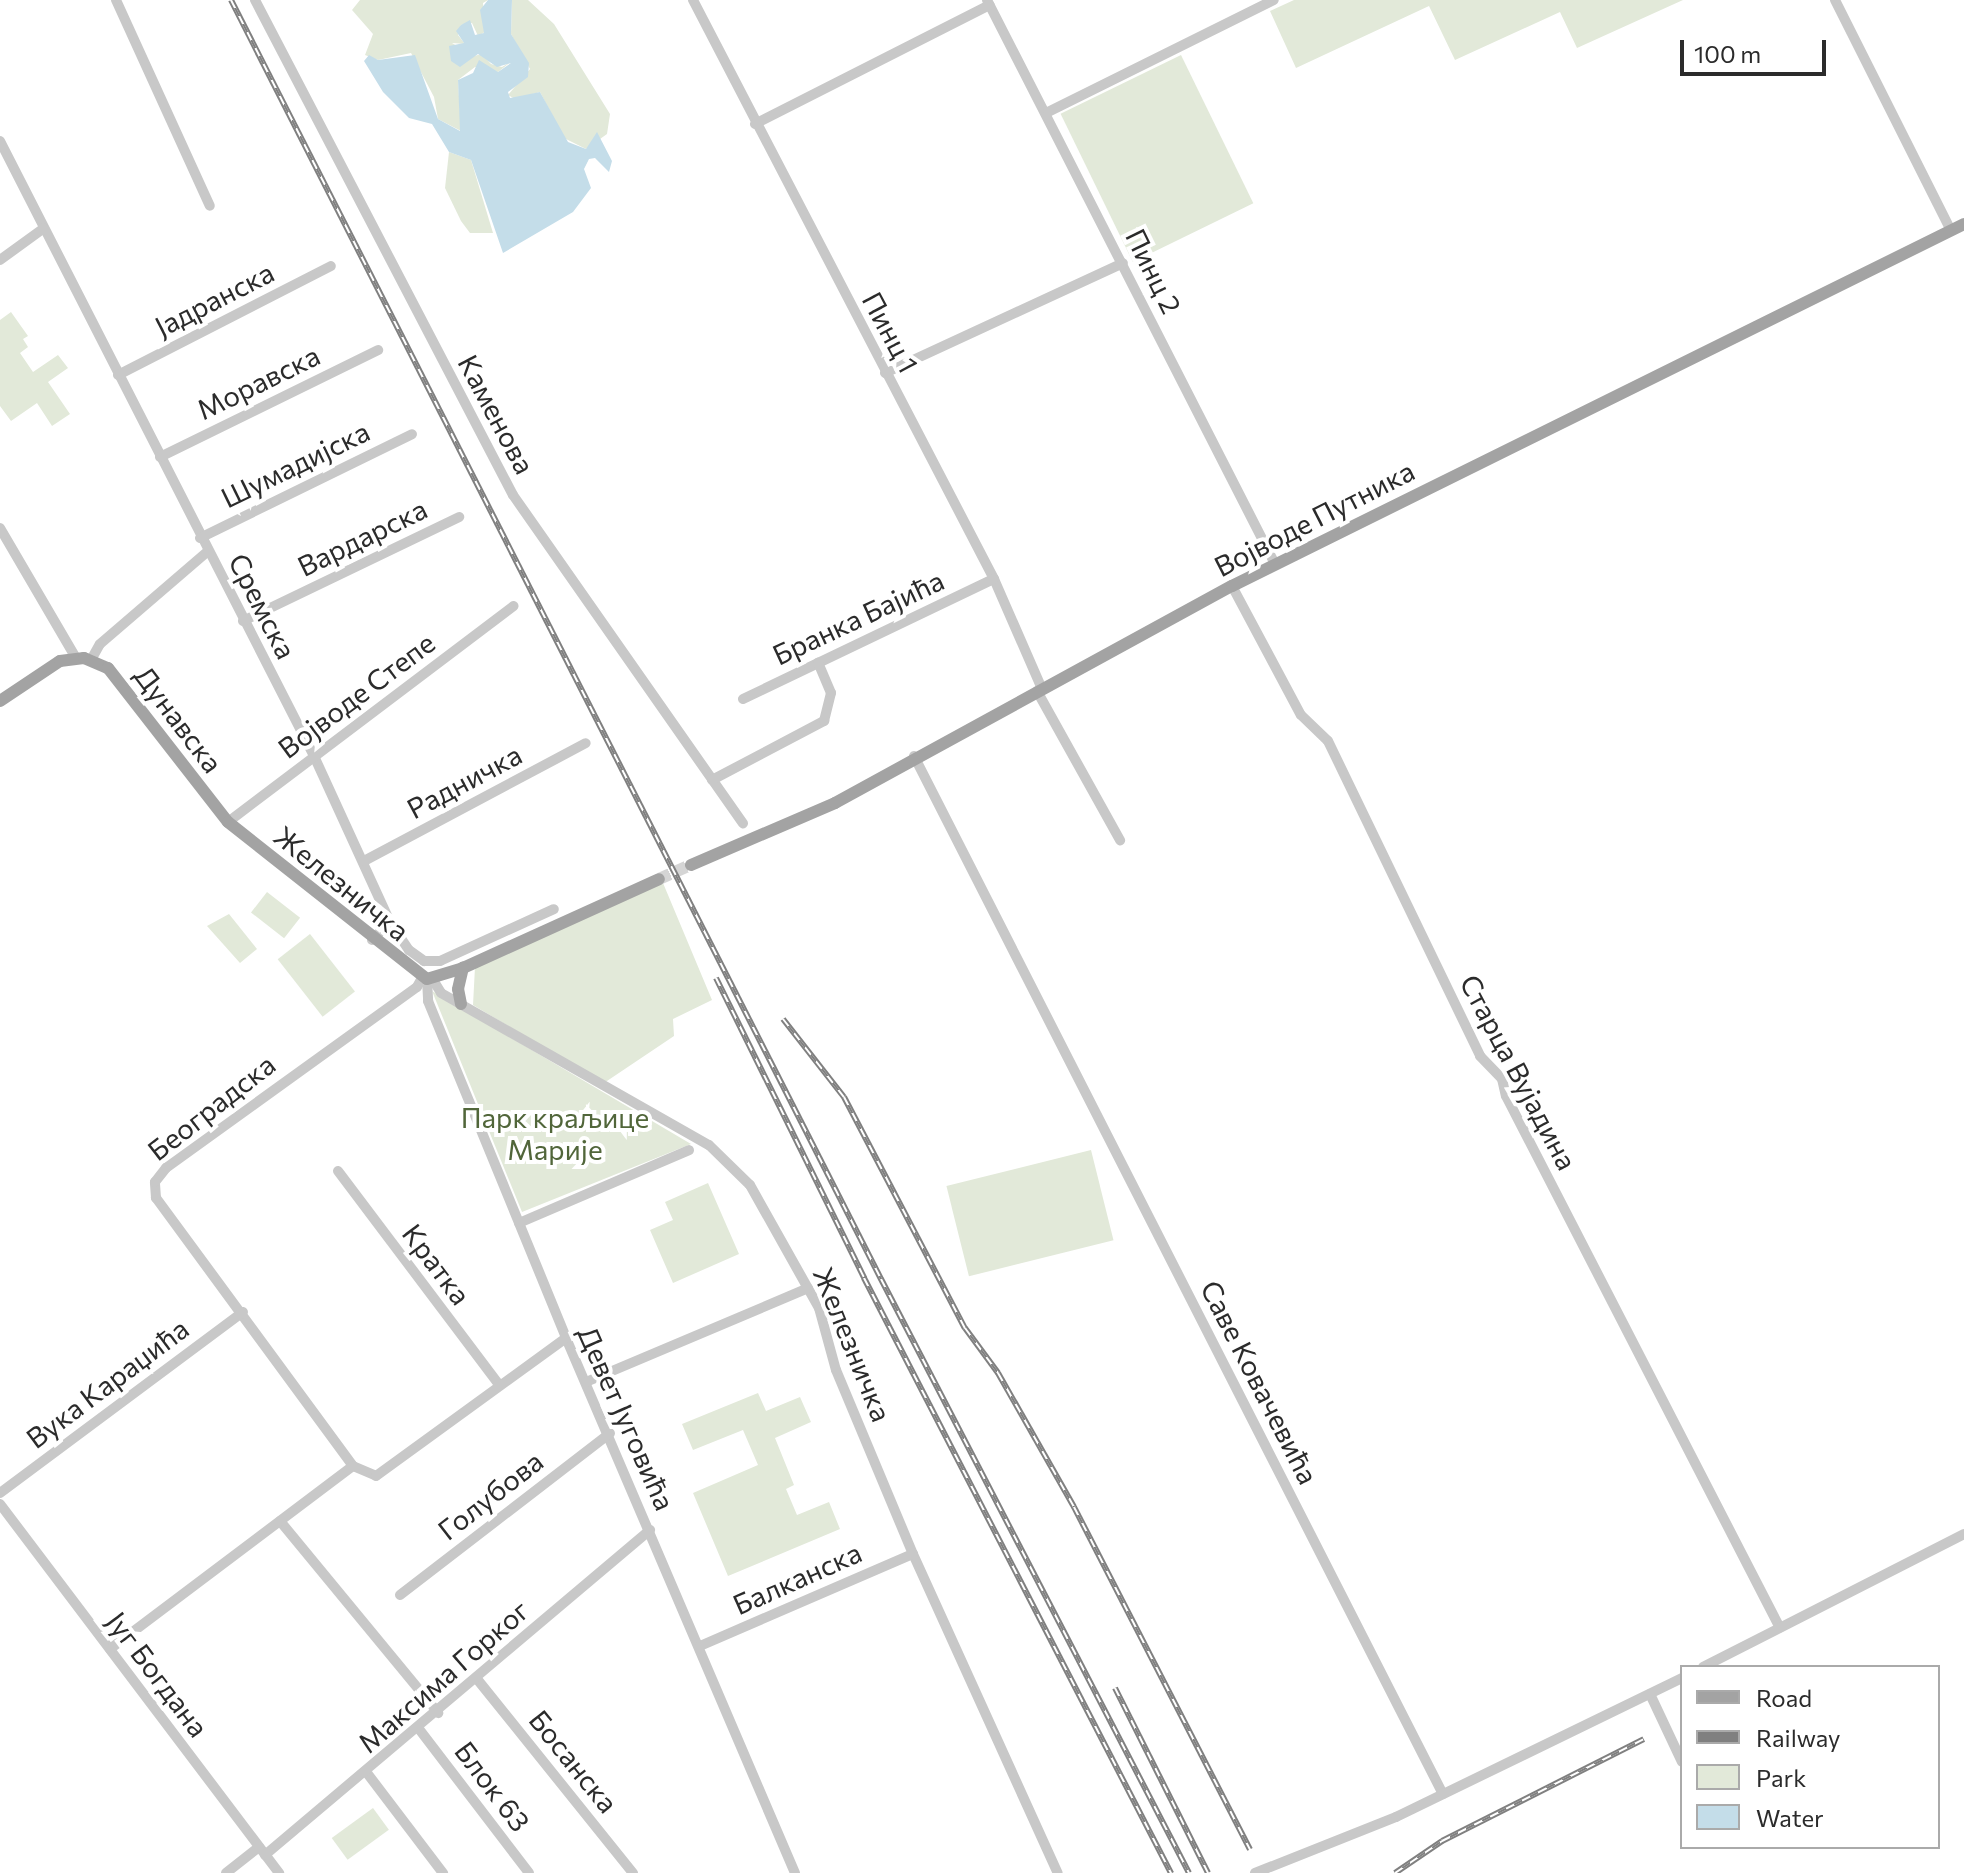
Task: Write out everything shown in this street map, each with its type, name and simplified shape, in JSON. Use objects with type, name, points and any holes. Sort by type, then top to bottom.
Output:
[{"type":"main road","name":"Војводе Путника","points":[[691,865],[835,803],[914,756],[1232,586],[1964,224]]},
{"type":"main road","name":"Дунавска","points":[[0,701],[47,666],[76,658],[91,660],[116,674],[228,822]]},
{"type":"main road","name":"Железничка","points":[[228,822],[372,940],[428,979]]},
{"type":"main road","points":[[428,979],[463,968],[659,879]]},
{"type":"main road","points":[[461,1004],[458,989],[463,968]]},
{"type":"street","points":[[116,0],[210,206]]},
{"type":"street","name":"Каменова","points":[[255,0],[513,495],[743,824]]},
{"type":"street","name":"Пинц 1","points":[[693,0],[994,579],[1040,690],[1120,840]]},
{"type":"street","points":[[1048,112],[1274,0]]},
{"type":"street","points":[[1835,0],[1951,231]]},
{"type":"street","points":[[755,124],[989,3]]},
{"type":"street","name":"Пинц 2","points":[[989,3],[1048,112],[1275,564]]},
{"type":"street","name":"Сремска","points":[[0,141],[200,538],[314,756],[390,922],[409,950],[431,962],[554,909]]},
{"type":"street","points":[[0,260],[44,228]]},
{"type":"street","points":[[885,373],[1123,263]]},
{"type":"street","name":"Јадранска","points":[[118,375],[331,266]]},
{"type":"street","name":"Моравска","points":[[160,457],[378,350]]},
{"type":"street","name":"Шумадијска","points":[[200,538],[412,434]]},
{"type":"street","name":"Вардарска","points":[[243,621],[459,517]]},
{"type":"street","points":[[0,528],[76,658]]},
{"type":"street","points":[[91,660],[100,644],[208,551]]},
{"type":"street","name":"Бранка Бајића","points":[[743,699],[994,579]]},
{"type":"street","name":"Старца Вујадина","points":[[1232,586],[1301,715],[1328,741],[1480,1056],[1502,1079],[1506,1096],[1780,1628]]},
{"type":"street","name":"Војводе Степе","points":[[228,822],[514,606]]},
{"type":"street","points":[[712,780],[824,721],[831,693],[818,663]]},
{"type":"street","name":"Радничка","points":[[364,861],[586,743]]},
{"type":"street","name":"Саве Ковачевића","points":[[914,756],[1443,1794]]},
{"type":"street","points":[[372,940],[390,922]]},
{"type":"street","name":"Железничка","points":[[428,979],[441,993],[709,1145],[750,1185],[808,1288],[832,1344],[836,1370],[913,1554],[1058,1873]]},
{"type":"street","name":"Девет Југовића","points":[[428,979],[428,1001],[566,1338],[610,1433],[795,1873]]},
{"type":"street","name":"Београдска","points":[[353,1466],[243,1312],[156,1198],[155,1182],[166,1168],[428,979]]},
{"type":"street","points":[[519,1223],[689,1150]]},
{"type":"street","name":"Кратка","points":[[338,1171],[499,1385]]},
{"type":"street","points":[[586,1382],[808,1288]]},
{"type":"street","name":"Вука Караџића","points":[[0,1493],[243,1312]]},
{"type":"street","points":[[110,1649],[353,1466],[376,1476],[566,1338]]},
{"type":"street","name":"Голубова","points":[[400,1595],[610,1433]]},
{"type":"street","name":"Југ Богдана","points":[[0,1504],[279,1873]]},
{"type":"street","points":[[280,1521],[438,1713]]},
{"type":"street","name":"Максима Горког","points":[[226,1873],[262,1851],[367,1773],[650,1530]]},
{"type":"street","points":[[1707,1665],[1964,1534]]},
{"type":"street","name":"Балканска","points":[[700,1646],[913,1554]]},
{"type":"street","name":"Босанска","points":[[477,1679],[633,1873]]},
{"type":"street","points":[[1255,1873],[1443,1794],[1680,1679]]},
{"type":"street","points":[[1650,1694],[1680,1758]]},
{"type":"street","name":"Блок 63","points":[[419,1729],[529,1873]]},
{"type":"street","points":[[367,1773],[443,1873]]},
{"type":"green space","points":[[360,0],[488,0],[483,3],[485,32],[478,36],[472,23],[461,25],[458,35],[465,44],[452,43],[474,56],[482,54],[491,64],[502,67],[512,61],[498,72],[475,67],[458,80],[461,131],[438,119],[434,97],[411,53],[378,60],[365,55],[373,34],[352,10]]},
{"type":"green space","points":[[512,0],[528,0],[554,24],[610,114],[607,134],[586,149],[564,138],[540,92],[515,99],[508,95],[530,69],[511,34]]},
{"type":"green space","points":[[1294,0],[1683,0],[1577,48],[1560,12],[1455,60],[1429,6],[1296,68],[1270,11]]},
{"type":"green space","points":[[1181,55],[1253,203],[1133,262],[1061,114]]},
{"type":"green space","points":[[449,152],[471,160],[493,233],[470,233],[461,221],[445,188]]},
{"type":"green space","points":[[11,312],[28,336],[23,339],[28,347],[20,353],[33,372],[58,355],[68,368],[48,382],[70,414],[52,426],[37,403],[11,421],[0,406],[0,320]]},
{"type":"green space","points":[[663,883],[712,1000],[673,1019],[674,1036],[604,1083],[473,1005],[475,967]]},
{"type":"green space","points":[[267,892],[300,918],[284,938],[251,912]]},
{"type":"green space","points":[[229,914],[257,949],[240,963],[207,926]]},
{"type":"green space","points":[[310,934],[355,992],[323,1017],[278,959]]},
{"type":"green space","name":"Парк краљице Марије","points":[[432,991],[691,1144],[522,1212]]},
{"type":"green space","points":[[1091,1150],[1113,1240],[969,1276],[946,1186]]},
{"type":"green space","points":[[708,1183],[739,1254],[673,1283],[650,1230],[673,1220],[665,1202]]},
{"type":"green space","points":[[758,1393],[766,1411],[800,1397],[811,1422],[775,1438],[794,1485],[786,1489],[797,1515],[829,1502],[840,1529],[728,1576],[693,1493],[758,1465],[743,1430],[693,1450],[682,1424]]},
{"type":"green space","points":[[373,1808],[389,1830],[348,1860],[332,1838]]},
{"type":"water","points":[[488,0],[512,0],[511,34],[529,63],[528,77],[508,92],[510,98],[540,92],[568,142],[586,149],[597,132],[612,161],[609,172],[595,158],[589,159],[584,169],[591,188],[573,212],[503,253],[471,160],[449,152],[432,124],[409,118],[383,92],[364,61],[369,55],[378,60],[415,55],[438,119],[460,131],[458,80],[473,73],[479,60],[498,72],[511,63],[497,67],[478,54],[460,67],[451,61],[449,46],[464,43],[456,31],[461,25],[470,20],[475,35],[484,33],[480,10]]},
{"type":"tunnel","points":[[659,879],[691,865]]},
{"type":"railway","points":[[231,0],[881,1279],[1189,1873]]},
{"type":"railway","points":[[716,978],[864,1278],[1171,1873]]},
{"type":"railway","points":[[783,1019],[844,1097],[965,1328],[998,1373],[1074,1507],[1250,1849]]},
{"type":"railway","points":[[1115,1688],[1208,1873]]},
{"type":"railway","points":[[1395,1873],[1442,1841],[1644,1739]]}]
